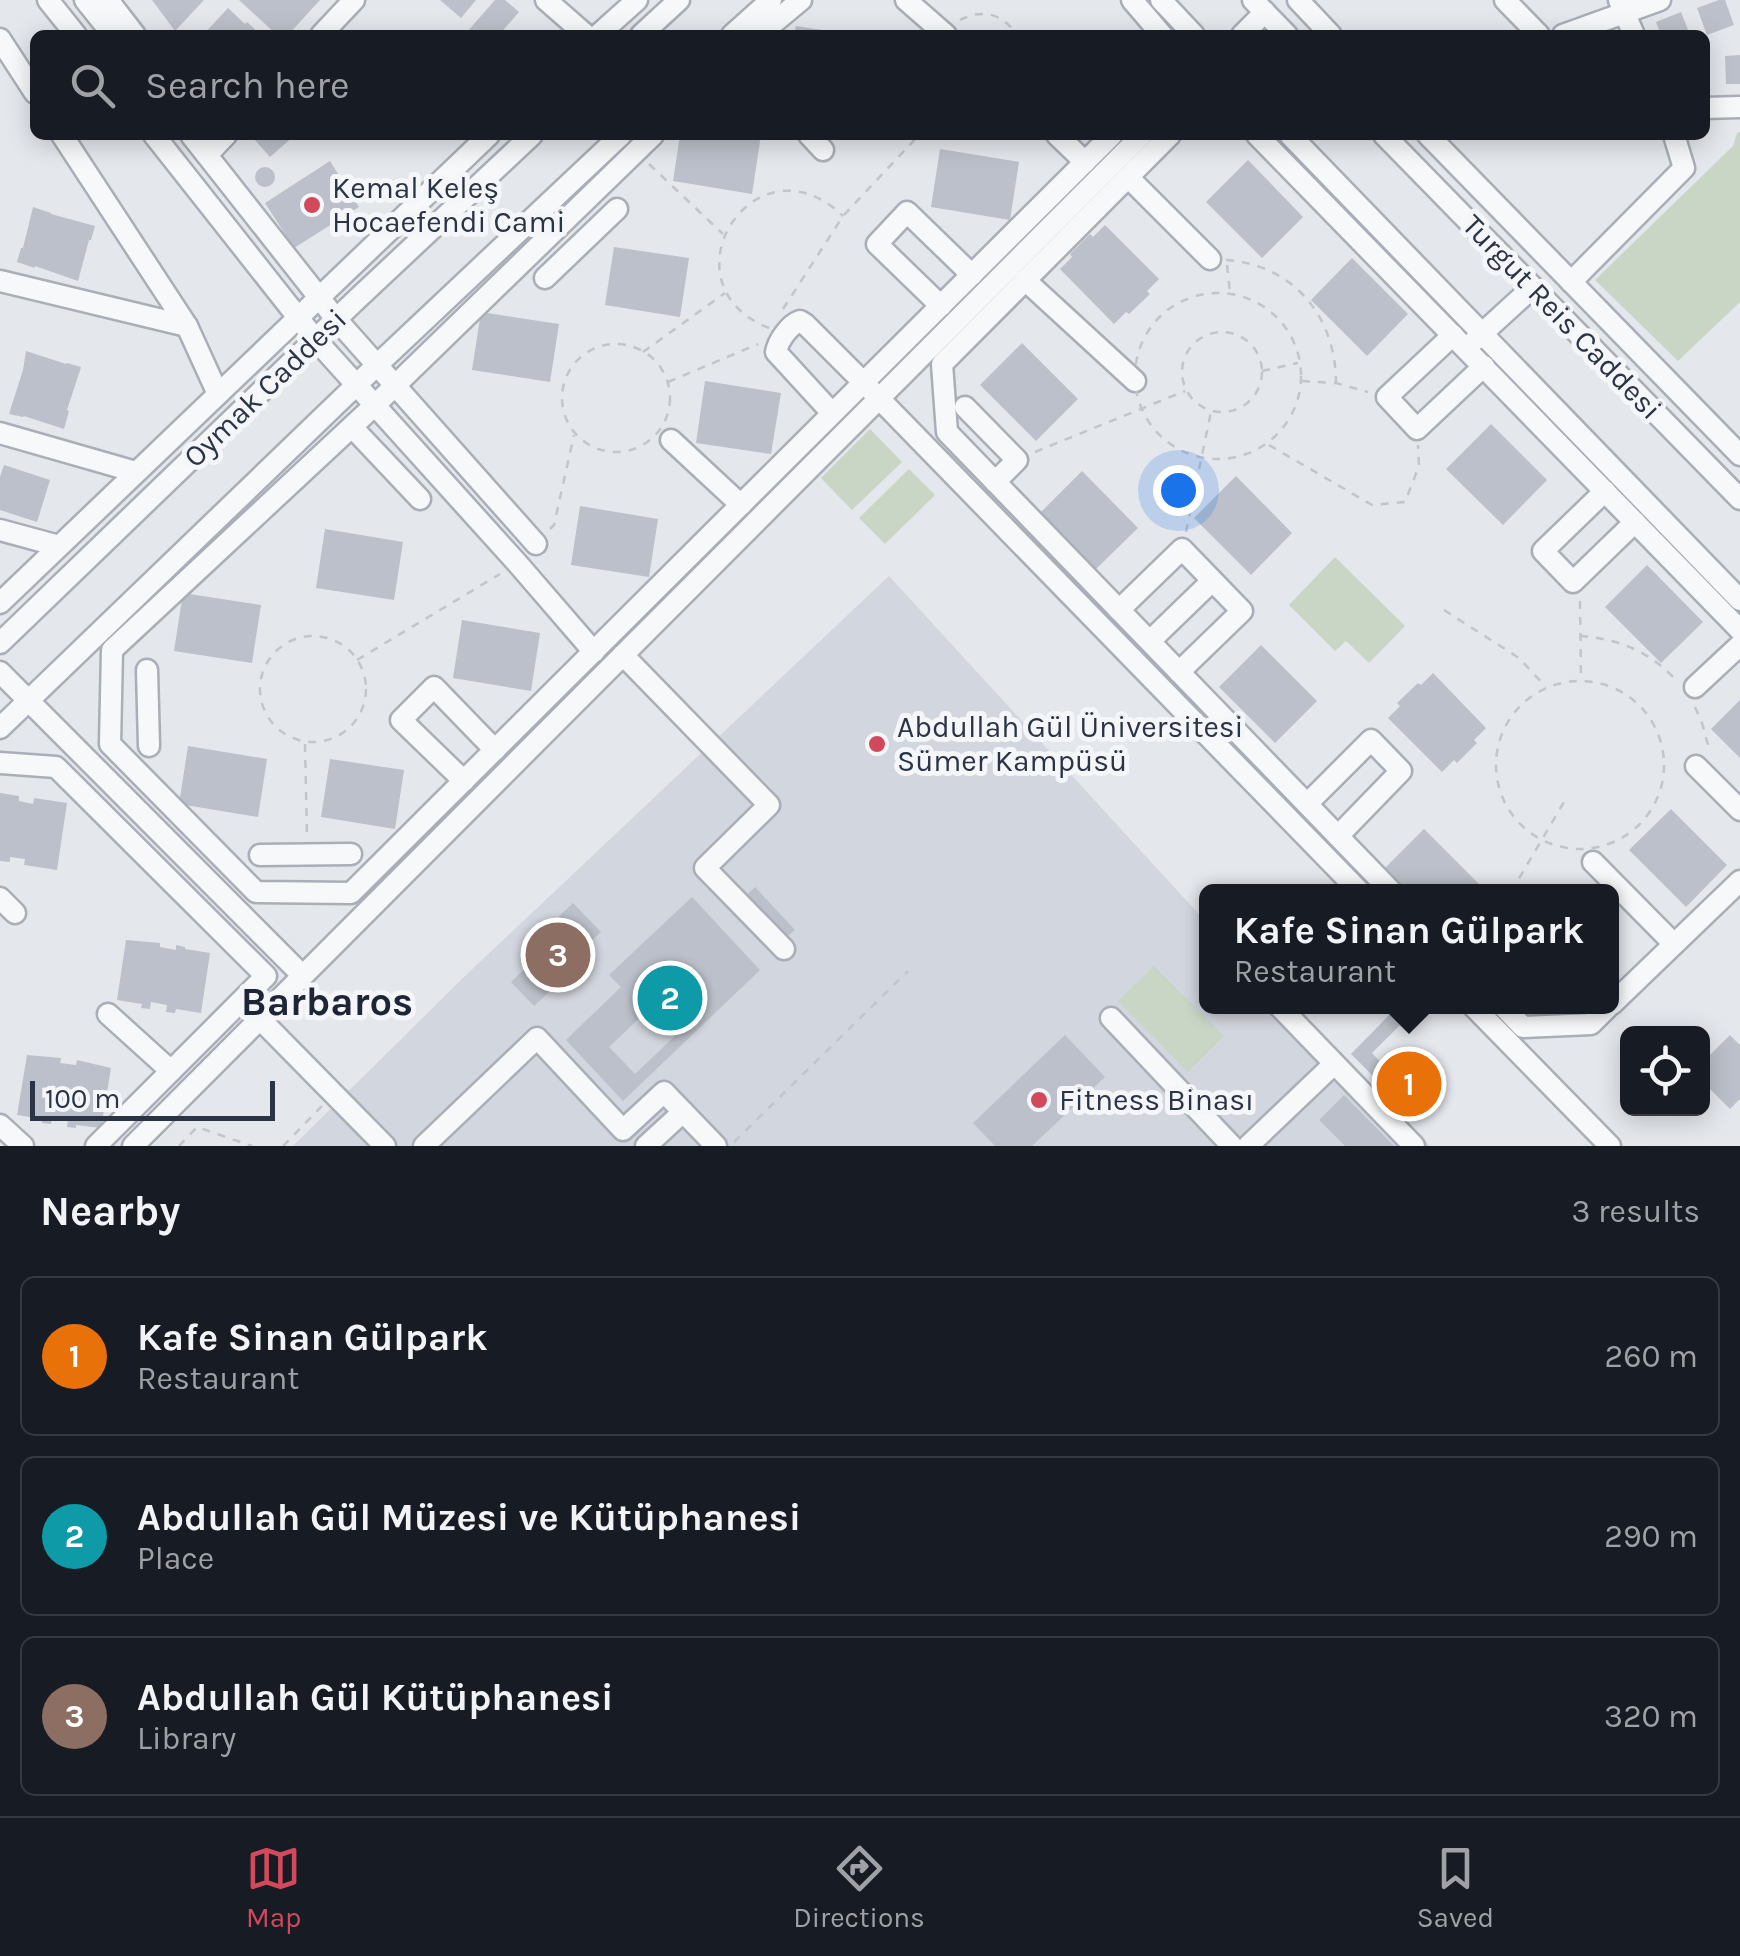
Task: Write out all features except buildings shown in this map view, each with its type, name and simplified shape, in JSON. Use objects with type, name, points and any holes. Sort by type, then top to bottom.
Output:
[{"type":"street","points":[[48,0],[72,30]]},
{"type":"street","points":[[85,0],[108,30]]},
{"type":"street","points":[[108,0],[130,30]]},
{"type":"street","points":[[329,30],[354,0]]},
{"type":"street","points":[[603,30],[636,0]]},
{"type":"street","points":[[646,30],[679,0]]},
{"type":"street","points":[[738,30],[771,0]]},
{"type":"street","points":[[765,30],[801,0]]},
{"type":"street","points":[[906,0],[940,30]]},
{"type":"street","points":[[1132,0],[1158,30]]},
{"type":"street","points":[[1161,0],[1189,30]]},
{"type":"street","points":[[1298,0],[1327,30]]},
{"type":"street","points":[[1505,0],[1534,30]]},
{"type":"street","points":[[1573,30],[1622,6],[1660,0]]},
{"type":"street","points":[[554,3],[581,30]]},
{"type":"street","points":[[1245,30],[1259,6],[1282,30]]},
{"type":"street","points":[[1622,6],[1632,30]]},
{"type":"street","points":[[0,40],[30,85]]},
{"type":"street","points":[[1710,108],[1740,107]]},
{"type":"street","points":[[65,140],[187,326],[218,394]]},
{"type":"street","points":[[158,140],[315,339],[594,652]]},
{"type":"street","name":"Oymak Caddesi","points":[[0,603],[319,298],[475,140]]},
{"type":"street","name":"Oymak Caddesi","points":[[0,643],[527,140]]},
{"type":"street","points":[[0,728],[615,140]]},
{"type":"street","points":[[648,140],[376,406],[112,650],[110,744],[256,892],[351,893],[1107,140]]},
{"type":"street","points":[[1062,140],[1084,162]]},
{"type":"street","points":[[133,1146],[1137,140]]},
{"type":"street","points":[[1165,140],[942,364],[947,432],[1384,884]]},
{"type":"street","points":[[1263,140],[1740,600]]},
{"type":"street","points":[[1294,140],[1467,339],[1484,366],[1740,630]]},
{"type":"street","name":"Turgut Reis Caddesi","points":[[1389,140],[1740,499]]},
{"type":"street","name":"Turgut Reis Caddesi","points":[[1433,140],[1740,454]]},
{"type":"street","points":[[1571,282],[1684,168],[1676,140]]},
{"type":"street","points":[[216,142],[319,298],[536,544]]},
{"type":"street","points":[[1128,177],[1210,260]]},
{"type":"street","points":[[545,278],[617,210]]},
{"type":"street","points":[[940,306],[877,244],[907,212],[972,274]]},
{"type":"street","points":[[561,224],[580,244]]},
{"type":"street","points":[[1026,280],[1136,381]]},
{"type":"street","points":[[0,281],[187,326]]},
{"type":"street","points":[[1484,366],[1418,429],[1387,397],[1533,287]]},
{"type":"street","points":[[832,413],[776,352],[794,323],[805,324],[863,382],[1352,884]]},
{"type":"street","points":[[965,407],[1017,460],[995,482]]},
{"type":"street","points":[[352,427],[420,499]]},
{"type":"street","points":[[0,433],[136,472]]},
{"type":"street","points":[[671,440],[740,505]]},
{"type":"street","points":[[1605,491],[1543,551],[1572,582],[1635,522]]},
{"type":"street","points":[[484,527],[505,509]]},
{"type":"street","points":[[0,530],[59,546]]},
{"type":"street","points":[[1119,610],[1182,549],[1242,611],[1179,672]]},
{"type":"street","points":[[1150,642],[1212,580]]},
{"type":"street","points":[[1689,691],[1740,645]]},
{"type":"street","points":[[623,655],[769,805],[705,868],[784,949]]},
{"type":"street","points":[[147,670],[149,746]]},
{"type":"street","points":[[0,672],[302,975]]},
{"type":"street","points":[[464,781],[401,720],[434,687],[495,750]]},
{"type":"street","points":[[111,708],[148,707]]},
{"type":"street","points":[[1307,804],[1371,740],[1402,771],[1338,836]]},
{"type":"street","points":[[0,762],[56,767],[266,976],[96,1146]]},
{"type":"street","points":[[1696,766],[1740,810]]},
{"type":"street","points":[[307,854],[308,892]]},
{"type":"street","points":[[260,855],[351,854]]},
{"type":"street","points":[[1593,862],[1615,884]]},
{"type":"street","points":[[186,897],[207,879]]},
{"type":"street","points":[[1619,996],[1740,881]]},
{"type":"street","points":[[1619,888],[1674,944]]},
{"type":"street","points":[[108,1014],[171,1071]]},
{"type":"street","points":[[1287,1014],[1414,1146]]},
{"type":"street","points":[[1481,1014],[1610,1146]]},
{"type":"street","points":[[1511,1014],[1523,1027],[1592,1024],[1601,1014]]},
{"type":"street","points":[[259,1018],[385,1146]]},
{"type":"street","points":[[1110,1018],[1232,1146]]},
{"type":"street","points":[[424,1146],[537,1038],[623,1130],[664,1092],[716,1146]]},
{"type":"street","points":[[1248,1146],[1334,1064]]},
{"type":"street","points":[[646,1146],[683,1112]]},
{"type":"street","points":[[0,1125],[22,1146]]},
{"type":"path","points":[[949,30],[966,16],[985,13],[1004,20],[1013,30]]},
{"type":"path","points":[[780,313],[843,216],[913,140]]},
{"type":"path","points":[[636,152],[724,235]]},
{"type":"path","points":[[770,329],[746,316],[726,292],[719,255],[734,217],[744,207],[781,191],[822,198],[843,216]]},
{"type":"path","points":[[1230,293],[1227,260],[1260,266],[1295,287],[1314,307],[1327,332],[1336,383]]},
{"type":"path","points":[[644,352],[726,292]]},
{"type":"path","points":[[1230,293],[1254,301],[1274,314],[1290,334],[1301,380],[1291,416],[1266,443],[1230,458],[1203,457],[1166,440],[1142,408],[1136,381],[1138,354],[1157,319],[1178,302],[1204,294],[1230,293]]},
{"type":"path","points":[[1228,332],[1245,339],[1258,353],[1262,371],[1259,389],[1247,404],[1230,412],[1211,411],[1197,403],[1186,390],[1182,372],[1186,354],[1198,340],[1228,332]]},
{"type":"path","points":[[668,382],[758,344]]},
{"type":"path","points":[[628,345],[644,352],[656,362],[668,382],[667,416],[647,443],[637,448],[615,453],[593,448],[575,434],[564,414],[564,380],[576,361],[594,348],[628,345]]},
{"type":"path","points":[[1262,371],[1300,363]]},
{"type":"path","points":[[1301,380],[1336,383],[1387,397]]},
{"type":"path","points":[[1017,460],[1186,390]]},
{"type":"path","points":[[1182,549],[1211,411]]},
{"type":"path","points":[[1266,443],[1372,505],[1405,502],[1420,466],[1418,429]]},
{"type":"path","points":[[536,544],[554,525],[575,434]]},
{"type":"path","points":[[357,660],[518,564]]},
{"type":"path","points":[[1580,601],[1581,681]]},
{"type":"path","points":[[1444,610],[1519,658],[1547,688]]},
{"type":"path","points":[[320,636],[341,644],[357,660],[366,692],[360,713],[346,731],[327,741],[305,742],[275,728],[260,698],[261,676],[278,648],[298,638],[320,636]]},
{"type":"path","points":[[1580,636],[1604,638],[1636,649],[1664,668],[1689,691],[1708,745]]},
{"type":"path","points":[[1581,681],[1610,686],[1645,712],[1659,738],[1664,766],[1653,807],[1645,819],[1611,844],[1597,848],[1568,848],[1530,833],[1511,813],[1500,789],[1496,762],[1507,723],[1524,702],[1547,688],[1581,681]]},
{"type":"path","points":[[305,742],[307,854]]},
{"type":"path","points":[[1516,884],[1564,802]]},
{"type":"path","points":[[731,1146],[908,971]]},
{"type":"path","points":[[283,1146],[334,1094]]},
{"type":"path","points":[[179,1146],[198,1127],[252,1146]]},
{"type":"shaded area","name":"Abdullah Gül Üniversitesi Sümer Kampüsü","points":[[889,576],[1199,914],[1199,1014],[1298,1014],[1430,1146],[293,1146],[466,975]]},
{"type":"green space","points":[[1740,132],[1740,302],[1678,361],[1595,280],[1733,146]]},
{"type":"green space","points":[[870,429],[902,462],[852,510],[821,478]]},
{"type":"green space","points":[[909,469],[935,495],[885,544],[859,518]]},
{"type":"green space","points":[[1335,557],[1405,626],[1369,663],[1346,641],[1335,651],[1289,605]]},
{"type":"green space","points":[[1154,966],[1224,1036],[1188,1072],[1118,1001]]},
{"type":"place","name":"Kemal Keleş Hocaefendi Cami","points":[[312,205]]},
{"type":"place","name":"Abdullah Gül Üniversitesi Sümer Kampüsü","points":[[877,744]]},
{"type":"place","name":"Abdullah Gül Kütüphanesi","points":[[558,955]]},
{"type":"place","name":"Abdullah Gül Müzesi ve Kütüphanesi","points":[[670,998]]},
{"type":"place","name":"Kafe Sinan Gülpark","points":[[1409,1084]]},
{"type":"place","name":"Fitness Binası","points":[[1039,1100]]},
{"type":"district","name":"Barbaros","points":[[327,1001]]}]
